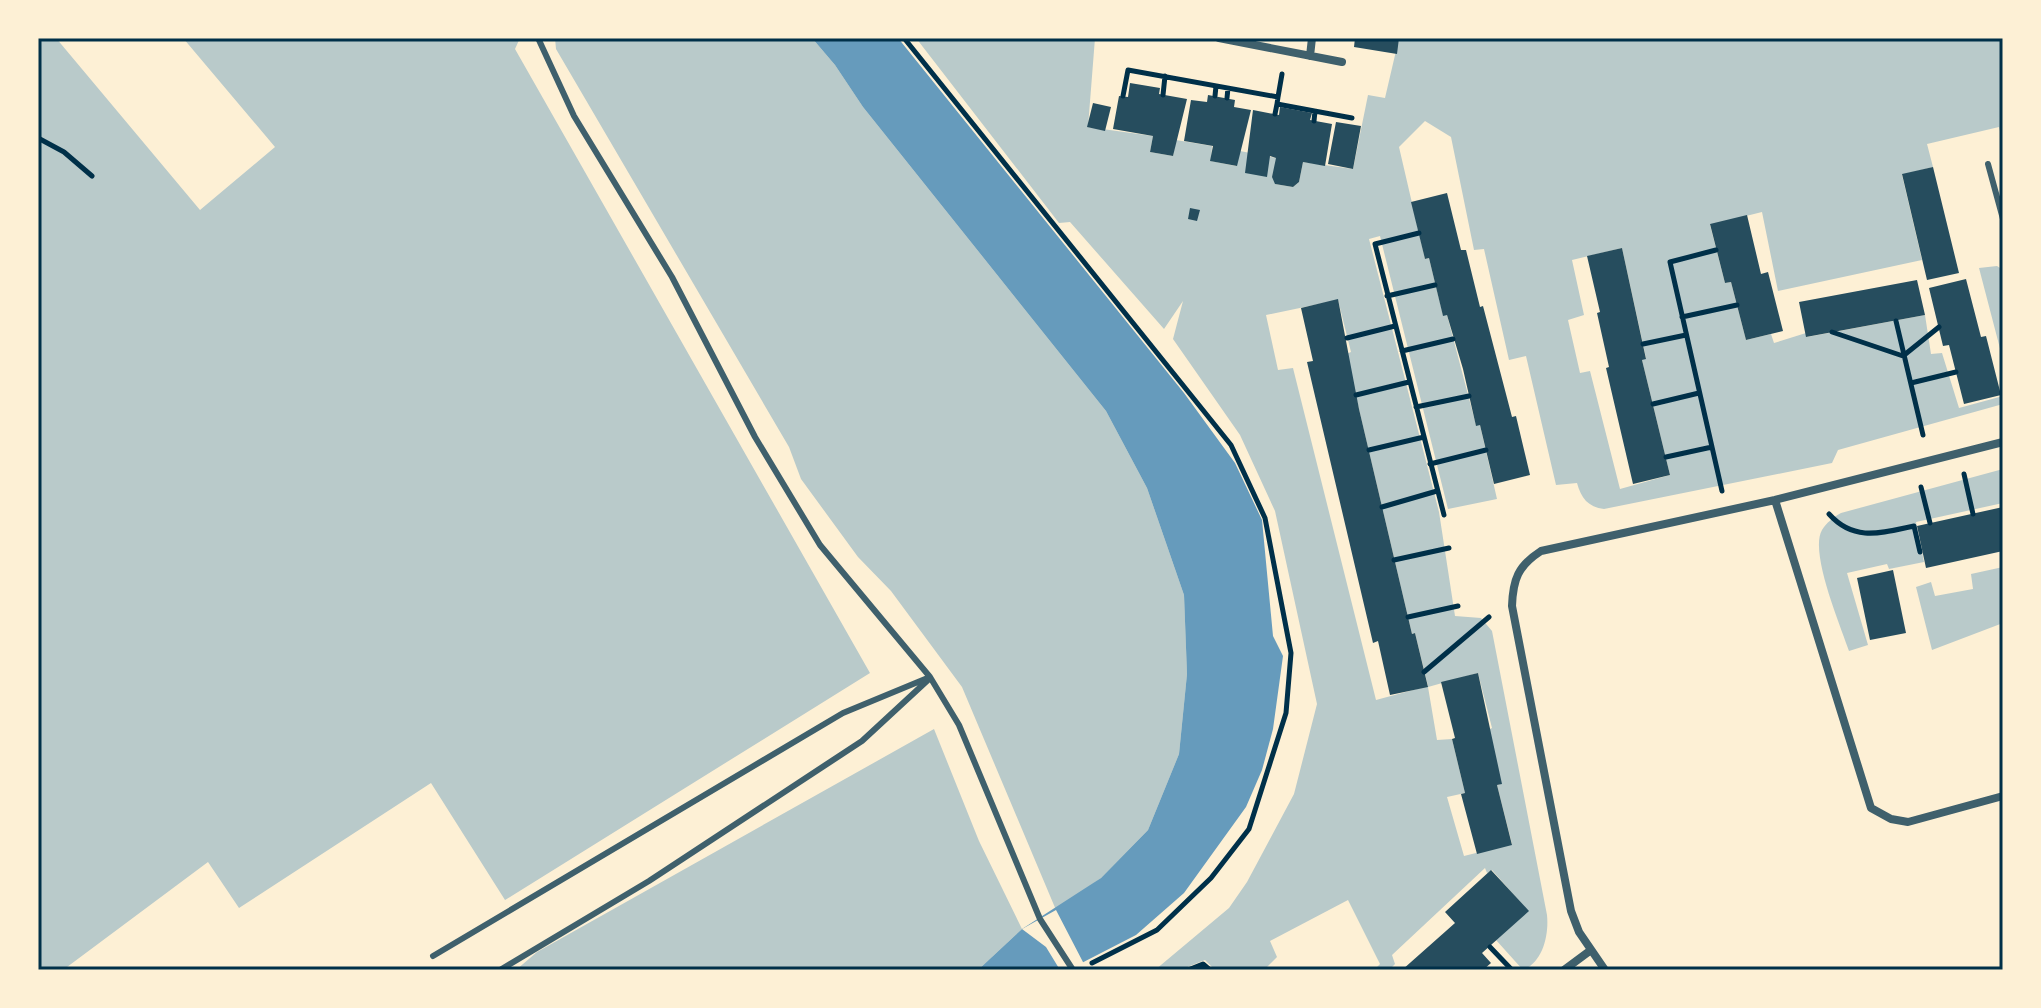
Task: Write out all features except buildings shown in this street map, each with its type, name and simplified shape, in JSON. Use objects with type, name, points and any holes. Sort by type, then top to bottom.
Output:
[{"type":"street","points":[[1219,38],[1342,62]]},
{"type":"street","points":[[1310,56],[1312,38]]},
{"type":"street","points":[[1605,970],[1579,932],[1571,911],[1514,619],[1513,583],[1522,564],[1541,551],[1775,500],[2003,442]]},
{"type":"street","points":[[1775,500],[1871,808],[1891,819],[1908,822],[2003,796]]},
{"type":"street","points":[[1564,970],[1591,950]]},
{"type":"lane","points":[[538,38],[574,116],[672,277],[755,437],[820,545],[930,677],[959,725],[1040,919],[1073,970]]},
{"type":"lane","points":[[1988,164],[2003,219]]},
{"type":"lane","points":[[433,956],[843,713],[930,677]]},
{"type":"lane","points":[[500,970],[649,881],[862,741],[930,677]]},
{"type":"path","points":[[904,38],[1231,445],[1265,518],[1291,653],[1286,713],[1249,829],[1211,878],[1157,930],[1082,970]]},
{"type":"path","points":[[1275,114],[1287,51]]},
{"type":"path","points":[[1123,96],[1128,70],[1228,88],[1352,118]]},
{"type":"path","points":[[1163,95],[1165,76]]},
{"type":"path","points":[[1215,96],[1216,86]]},
{"type":"path","points":[[1227,98],[1228,88]]},
{"type":"path","points":[[1314,121],[1315,111]]},
{"type":"path","points":[[38,138],[64,152],[92,176]]},
{"type":"path","points":[[1419,233],[1375,244],[1444,515]]},
{"type":"path","points":[[1716,250],[1670,262],[1722,492]]},
{"type":"path","points":[[1387,296],[1435,285]]},
{"type":"path","points":[[1682,317],[1737,305]]},
{"type":"path","points":[[1896,321],[1923,435]]},
{"type":"path","points":[[1347,338],[1395,326]]},
{"type":"path","points":[[1903,356],[1939,327]]},
{"type":"path","points":[[1832,332],[1903,356]]},
{"type":"path","points":[[1643,344],[1686,335]]},
{"type":"path","points":[[1402,351],[1453,339]]},
{"type":"path","points":[[1911,383],[1956,372]]},
{"type":"path","points":[[1356,395],[1409,382]]},
{"type":"path","points":[[1653,404],[1699,393]]},
{"type":"path","points":[[1416,407],[1469,396]]},
{"type":"path","points":[[1369,450],[1424,437]]},
{"type":"path","points":[[1666,457],[1712,447]]},
{"type":"path","points":[[1430,464],[1486,450]]},
{"type":"path","points":[[1965,480],[1973,514]]},
{"type":"path","points":[[1922,490],[1930,523]]},
{"type":"path","points":[[1382,507],[1437,491]]},
{"type":"path","points":[[1829,514],[1844,528],[1869,536],[1914,526],[1920,552]]},
{"type":"path","points":[[1394,560],[1449,548]]},
{"type":"path","points":[[1408,617],[1458,606]]},
{"type":"path","points":[[1424,672],[1489,617]]},
{"type":"path","points":[[1490,947],[1512,970]]},
{"type":"path","points":[[1188,970],[1203,964],[1210,970]]},
{"type":"shaded area","points":[[44,38],[56,38],[200,210],[275,147],[183,38],[520,38],[515,49],[870,673],[505,900],[431,783],[239,908],[208,862],[63,970],[38,970],[38,43]]},
{"type":"shaded area","points":[[555,38],[812,38],[835,65],[863,107],[1106,411],[1147,488],[1184,595],[1187,674],[1179,754],[1148,830],[1101,878],[1056,910],[962,687],[891,591],[858,557],[801,479],[789,447],[556,49]]},
{"type":"shaded area","points":[[916,38],[1095,38],[1088,127],[1153,136],[1150,152],[1173,156],[1176,140],[1212,146],[1211,161],[1236,166],[1240,151],[1276,158],[1275,184],[1293,187],[1299,182],[1303,162],[1353,169],[1368,95],[1385,98],[1399,38],[2003,38],[2003,143],[1999,127],[1927,144],[1933,167],[1902,175],[1922,260],[1778,291],[1762,212],[1710,225],[1725,283],[1731,282],[1746,340],[1771,334],[1774,343],[1806,333],[1807,337],[1925,315],[1931,354],[1942,353],[1959,408],[2003,396],[2003,404],[1838,450],[1832,463],[1604,509],[1586,501],[1577,483],[1556,485],[1526,356],[1509,360],[1484,249],[1474,250],[1451,137],[1425,121],[1399,147],[1425,259],[1429,258],[1476,425],[1480,425],[1497,499],[1448,509],[1380,236],[1369,239],[1439,512],[1455,616],[1481,618],[1492,631],[1547,915],[1547,931],[1540,954],[1523,970],[1496,940],[1528,911],[1492,870],[1487,873],[1485,868],[1392,955],[1395,964],[1389,970],[1374,970],[1380,964],[1348,900],[1270,941],[1277,957],[1264,970],[1215,970],[1205,960],[1180,970],[1155,970],[1229,908],[1247,882],[1294,794],[1317,704],[1275,511],[1240,435],[1173,339],[1183,301],[1164,329],[1070,222],[1059,223]],"holes":[[[1622,248],[1646,358],[1642,360],[1670,475],[1620,489],[1590,371],[1580,373],[1568,320],[1584,315],[1572,260]],[[1338,300],[1351,352],[1346,354],[1412,634],[1415,633],[1428,686],[1376,700],[1293,368],[1278,370],[1266,315]],[[1478,673],[1492,728],[1488,730],[1501,784],[1497,785],[1512,844],[1464,856],[1447,797],[1465,793],[1452,739],[1437,740],[1428,687]]]},
{"type":"shaded area","points":[[1997,266],[2003,270],[2003,360],[1979,268]]},
{"type":"shaded area","points":[[2003,469],[2003,503],[1916,522],[1924,562],[1889,569],[1887,564],[1847,573],[1868,645],[1849,651],[1823,572],[1819,541],[1826,525],[1841,513]]},
{"type":"shaded area","points":[[2003,567],[2003,623],[1932,650],[1916,587],[1931,582],[1935,596],[1973,589],[1971,574]]},
{"type":"shaded area","points":[[934,729],[979,841],[1022,929],[978,970],[516,970],[537,952]]},
{"type":"water","points":[[812,38],[898,38],[1184,393],[1235,463],[1262,520],[1273,636],[1283,656],[1273,729],[1262,770],[1246,807],[1184,893],[1136,935],[1068,970],[978,970],[1022,929],[1101,878],[1148,830],[1179,754],[1187,674],[1184,595],[1147,488],[1106,411],[863,107],[835,65]]},
{"type":"pier","points":[[1056,910],[1084,964],[1075,970],[1060,970],[1046,947],[1022,929]]}]
